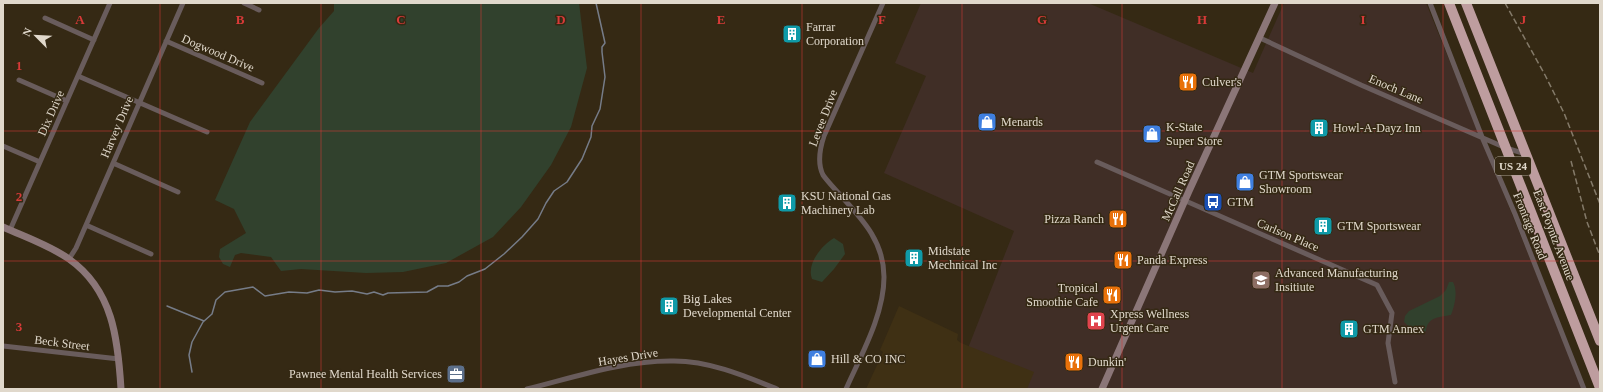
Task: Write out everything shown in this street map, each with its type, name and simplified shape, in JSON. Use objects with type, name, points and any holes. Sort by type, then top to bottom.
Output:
[{"type":"highway","name":"East Poyntz Avenue","points":[[1449,3],[1600,388]]},
{"type":"highway","name":"East Poyntz Avenue","points":[[1466,3],[1600,341]]},
{"type":"main road","name":"McCall Road","points":[[1102,389],[1275,3]]},
{"type":"main road","points":[[7,229],[43,244],[69,259],[92,281],[104,299],[113,322],[117,337],[121,389]]},
{"type":"street","name":"Dix Drive","points":[[7,229],[40,162],[110,3]]},
{"type":"street","name":"Harvey Drive","points":[[69,259],[76,248],[183,3]]},
{"type":"street","points":[[244,3],[259,10]]},
{"type":"street","name":"Levee Drive","points":[[846,389],[877,317],[883,296],[883,263],[880,248],[868,228],[823,175],[819,157],[823,141],[883,3]]},
{"type":"street","name":"Frontage Road","points":[[1430,3],[1482,137],[1515,214],[1584,389]]},
{"type":"street","points":[[45,18],[94,40]]},
{"type":"street","name":"Enoch Lane","points":[[1260,38],[1390,98],[1506,148],[1527,154]]},
{"type":"street","name":"Dogwood Drive","points":[[166,41],[262,83]]},
{"type":"street","points":[[78,76],[207,132]]},
{"type":"street","points":[[19,80],[67,101]]},
{"type":"street","points":[[3,146],[40,162]]},
{"type":"street","name":"Carlson Place","points":[[1097,162],[1185,202],[1377,285],[1392,313],[1388,343],[1395,382]]},
{"type":"street","points":[[113,163],[178,192]]},
{"type":"street","points":[[86,225],[151,254]]},
{"type":"street","name":"Beck Street","points":[[3,346],[119,359]]},
{"type":"street","name":"Hayes Drive","points":[[528,389],[642,362],[675,361],[697,363],[721,369],[777,389]]},
{"type":"shaded area","points":[[921,3],[1088,3],[1253,73],[1284,3],[1426,3],[1583,389],[952,389],[1014,231],[884,173],[926,76],[895,63]]},
{"type":"shaded area","points":[[899,306],[958,334],[957,340],[961,343],[1034,372],[1027,389],[866,389],[883,352],[880,350]]},
{"type":"green space","points":[[334,3],[579,3],[587,68],[571,127],[551,165],[521,207],[493,237],[446,263],[403,272],[366,273],[301,269],[281,271],[271,257],[241,253],[235,255],[230,267],[223,264],[219,257],[220,249],[246,233],[234,209],[215,200],[250,122],[319,28],[334,11]]},
{"type":"green space","points":[[834,238],[843,244],[845,254],[822,282],[812,279],[811,267],[813,261],[820,250]]},
{"type":"green space","points":[[1449,282],[1453,282],[1456,294],[1451,315],[1431,320],[1426,331],[1422,333],[1414,331],[1404,322],[1405,316],[1409,311],[1440,296],[1446,290]]},
{"type":"waterway","points":[[192,372],[189,355],[192,342],[203,322],[212,314],[216,300],[225,292],[253,287],[265,296],[289,292],[307,293],[319,290],[335,292],[352,291],[367,294],[374,292],[383,295],[388,293],[427,292],[438,286],[448,286],[459,282],[467,276],[485,269],[504,254],[538,219],[554,191],[567,182],[582,159],[591,137],[592,126],[600,109],[605,77],[602,52],[602,47],[605,43],[596,3]]},
{"type":"waterway","points":[[167,306],[204,321]]},
{"type":"railway","points":[[1505,3],[1545,75],[1564,113],[1600,204]]},
{"type":"railway","points":[[1571,161],[1587,222],[1600,256]]},
{"type":"place","name":"Farrar Corporation","points":[[792,34]]},
{"type":"place","name":"Culver's","points":[[1188,82]]},
{"type":"place","name":"Menards","points":[[987,122]]},
{"type":"place","name":"Howl-A-Dayz Inn","points":[[1319,128]]},
{"type":"place","name":"K-State Super Store","points":[[1152,134]]},
{"type":"place","name":"GTM Sportswear Showroom","points":[[1245,182]]},
{"type":"place","name":"GTM","points":[[1213,202]]},
{"type":"place","name":"KSU National Gas Machinery Lab","points":[[787,203]]},
{"type":"place","name":"Pizza Ranch","points":[[1118,219]]},
{"type":"place","name":"GTM Sportswear","points":[[1323,226]]},
{"type":"place","name":"Midstate Mechnical Inc","points":[[914,258]]},
{"type":"place","name":"Panda Express","points":[[1123,260]]},
{"type":"place","name":"Advanced Manufacturing Insitiute","points":[[1261,280]]},
{"type":"place","name":"Tropical Smoothie Cafe","points":[[1112,295]]},
{"type":"place","name":"Big Lakes Developmental Center","points":[[669,306]]},
{"type":"place","name":"Xpress Wellness Urgent Care","points":[[1096,321]]},
{"type":"place","name":"GTM Annex","points":[[1349,329]]},
{"type":"place","name":"Hill & CO INC","points":[[817,359]]},
{"type":"place","name":"Dunkin'","points":[[1074,362]]},
{"type":"place","name":"Pawnee Mental Health Services","points":[[456,374]]}]
